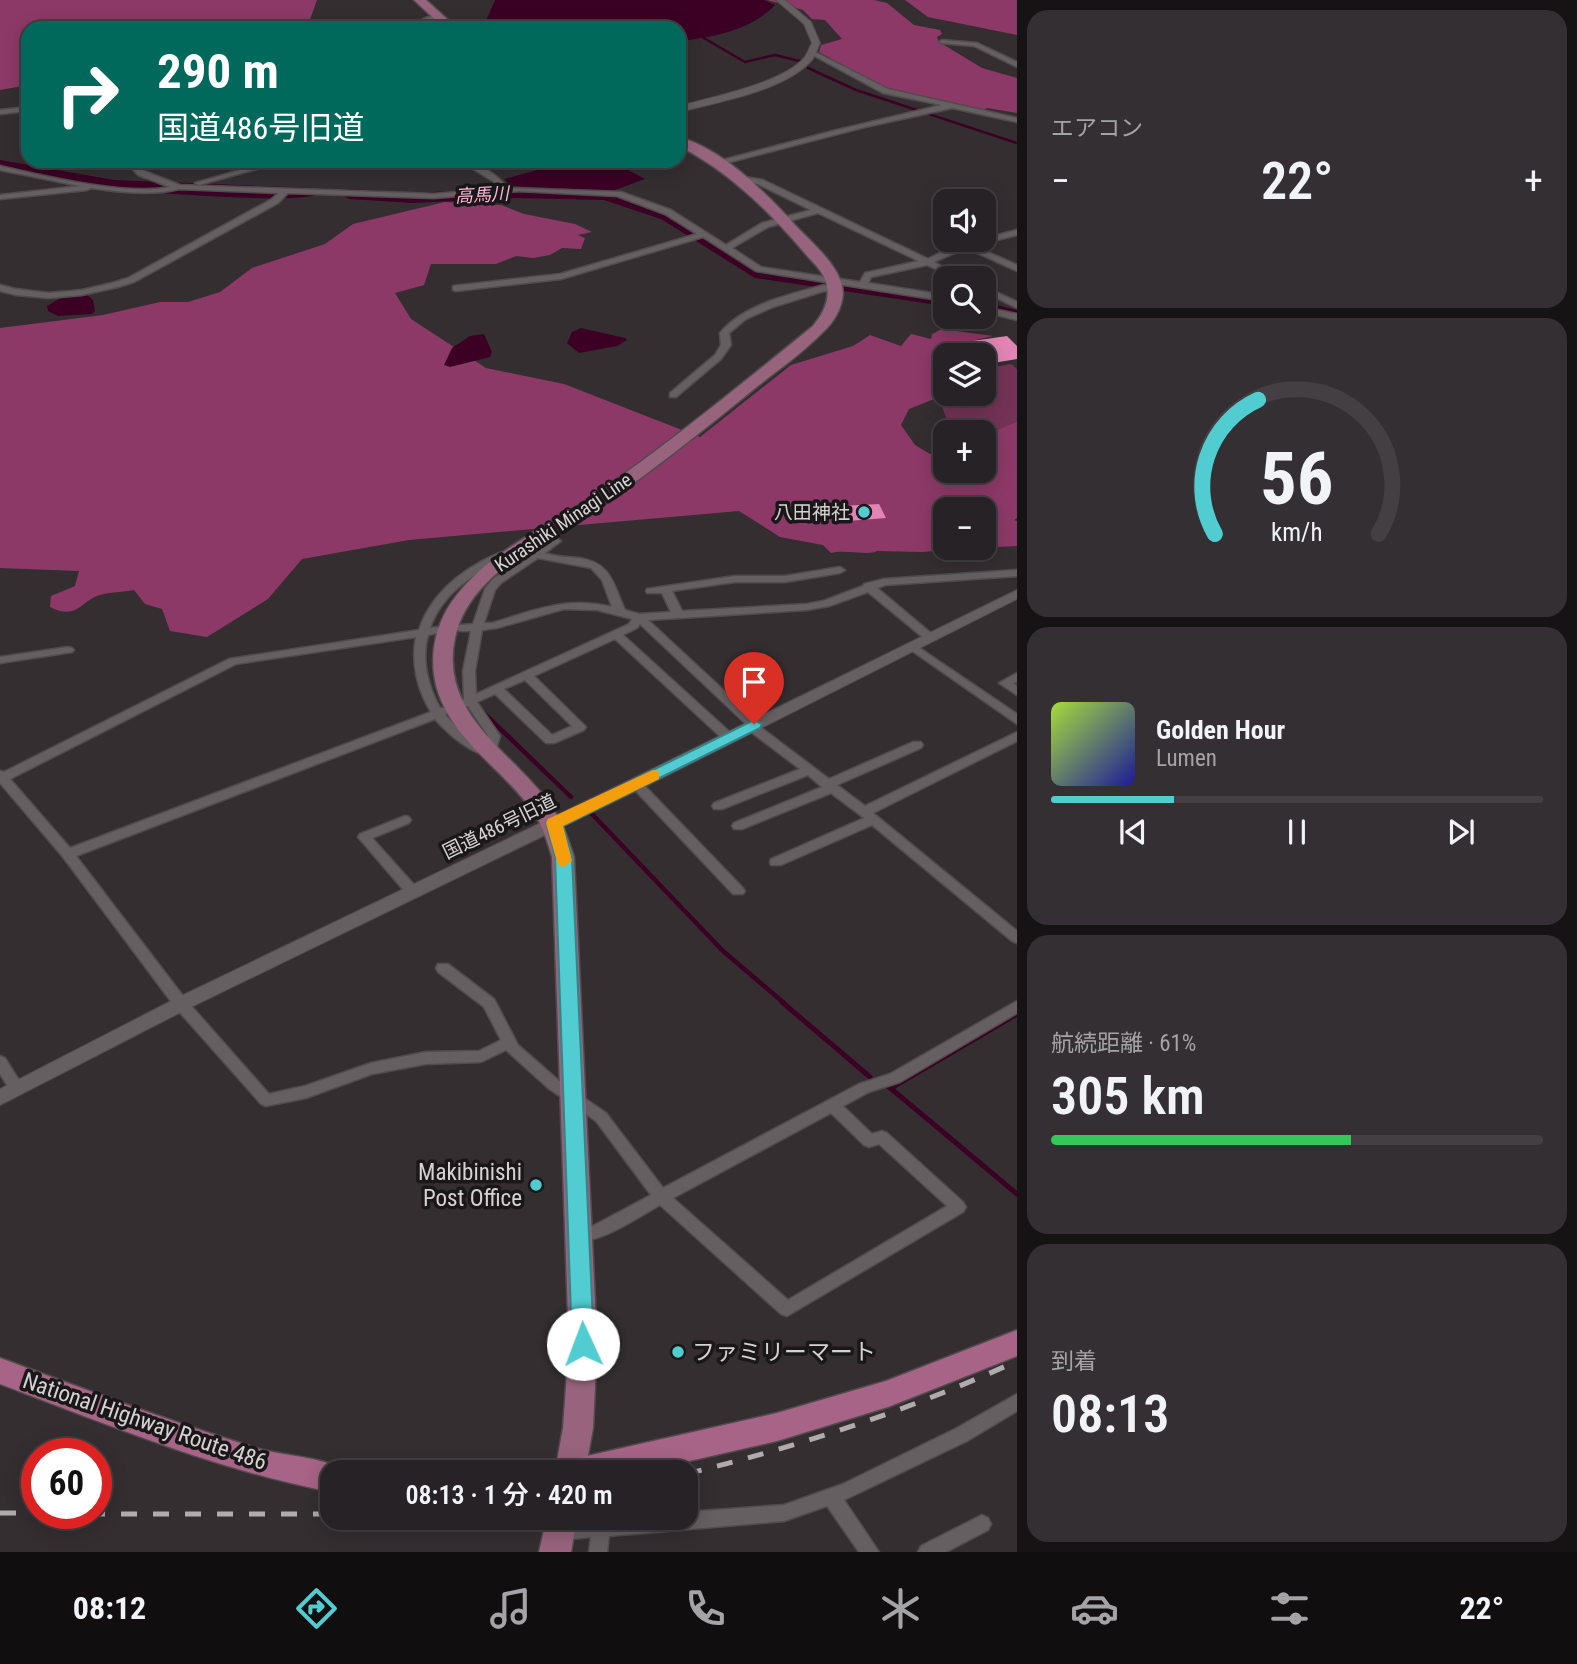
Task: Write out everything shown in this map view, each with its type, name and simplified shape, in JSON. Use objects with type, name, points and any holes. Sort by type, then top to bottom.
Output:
[{"type":"highway","points":[[639,1460],[777,1427],[864,1401],[1017,1343]]},
{"type":"highway","name":"National Highway Route 486","points":[[0,1371],[195,1443],[275,1467],[320,1476]]},
{"type":"main road","points":[[419,0],[443,21]]},
{"type":"main road","points":[[686,145],[739,178],[784,220],[834,286]]},
{"type":"main road","name":"Kurashiki Minagi Line","points":[[572,1460],[579,1428],[583,1344],[575,1097],[563,857],[554,823],[540,802],[464,724],[449,696],[442,667],[444,642],[450,621],[468,593],[494,568],[539,544],[689,435],[818,329],[831,314],[834,286]]},
{"type":"street","points":[[686,107],[777,80],[800,67],[813,53],[817,38],[812,25],[780,0]]},
{"type":"street","points":[[424,21],[437,16]]},
{"type":"street","points":[[942,42],[975,44],[1017,65]]},
{"type":"street","points":[[813,53],[887,92],[1017,120]]},
{"type":"street","points":[[718,164],[849,127],[874,125],[954,105]]},
{"type":"street","points":[[0,112],[21,110]]},
{"type":"street","points":[[0,168],[100,187],[154,192],[193,187],[434,195],[505,190],[618,194],[668,212],[699,236],[759,269],[834,286],[933,302]]},
{"type":"street","points":[[136,168],[141,173],[178,187]]},
{"type":"street","points":[[193,187],[257,168]]},
{"type":"street","points":[[476,168],[499,181],[505,190]]},
{"type":"street","points":[[739,178],[760,182],[936,266]]},
{"type":"street","points":[[0,197],[100,187]]},
{"type":"street","points":[[0,288],[51,297],[109,288],[131,280],[275,201],[287,190]]},
{"type":"street","points":[[724,249],[735,245],[749,232],[819,210]]},
{"type":"street","points":[[996,238],[1017,232]]},
{"type":"street","points":[[456,288],[561,275],[699,236]]},
{"type":"street","points":[[862,286],[868,275],[928,262],[952,252]]},
{"type":"street","points":[[981,252],[1017,268]]},
{"type":"street","points":[[673,395],[718,357],[726,345],[724,333],[730,324],[746,315],[834,286],[862,286],[933,296]]},
{"type":"street","points":[[996,295],[1017,305]]},
{"type":"street","points":[[996,307],[1017,311]]},
{"type":"street","points":[[996,313],[1017,317]]},
{"type":"street","points":[[539,544],[560,562],[591,565],[603,572],[621,612]]},
{"type":"street","points":[[539,544],[490,589],[477,627],[469,671],[467,702],[495,736],[490,753],[464,742],[427,694],[419,667],[418,643],[422,631],[455,584],[480,565],[539,544]]},
{"type":"street","points":[[652,591],[735,579],[785,579],[840,570]]},
{"type":"street","points":[[460,628],[493,626],[564,606],[597,607],[639,617],[816,606],[868,586],[1017,572]]},
{"type":"street","points":[[868,586],[929,637]]},
{"type":"street","points":[[664,589],[678,614]]},
{"type":"street","name":"国道486号旧道","points":[[0,1098],[181,1004],[636,784],[1017,594]]},
{"type":"street","points":[[467,702],[633,626],[639,617]]},
{"type":"street","points":[[639,617],[753,725],[807,771],[868,816],[1017,938]]},
{"type":"street","points":[[438,629],[233,661],[0,777],[68,854],[181,1004],[266,1100],[306,1092],[380,1067],[426,1058],[481,1056],[508,1043]]},
{"type":"street","points":[[616,634],[729,737]]},
{"type":"street","points":[[912,646],[1017,720]]},
{"type":"street","points":[[0,660],[68,650]]},
{"type":"street","points":[[496,688],[550,740],[580,727],[525,674]]},
{"type":"street","points":[[1017,677],[1005,682],[1017,691]]},
{"type":"street","points":[[68,854],[442,712]]},
{"type":"street","points":[[776,862],[1017,736]]},
{"type":"street","points":[[738,826],[917,745]]},
{"type":"street","points":[[718,806],[807,771]]},
{"type":"street","points":[[636,784],[738,891]]},
{"type":"street","points":[[405,820],[364,837],[412,891]]},
{"type":"street","points":[[443,968],[489,1003],[508,1043],[553,1084],[575,1097],[609,1125],[661,1197],[787,1309],[958,1207],[882,1137],[869,1141],[833,1105]]},
{"type":"street","points":[[579,1235],[596,1232],[864,1088],[895,1078],[1017,1006]]},
{"type":"street","points":[[0,1062],[17,1090]]},
{"type":"street","points":[[698,1518],[784,1513],[831,1497],[961,1435],[1017,1402]]},
{"type":"street","points":[[831,1497],[870,1552]]},
{"type":"street","points":[[927,1552],[982,1524]]},
{"type":"street","points":[[598,1552],[600,1530]]},
{"type":"shaded area","points":[[0,0],[317,0],[310,21],[21,21],[21,86],[0,90]]},
{"type":"shaded area","points":[[495,0],[764,0],[775,5],[743,27],[718,35],[686,40],[686,21],[486,21]]},
{"type":"shaded area","points":[[767,0],[874,0],[887,3],[914,25],[940,30],[942,34],[937,37],[939,42],[982,68],[1017,78],[1017,113],[987,108],[982,111],[889,90],[819,52],[821,45],[842,39],[825,20],[812,19],[803,10]]},
{"type":"shaded area","points":[[905,0],[1017,0],[1017,35],[928,17]]},
{"type":"shaded area","points":[[545,168],[624,168],[645,179],[612,191],[512,186],[504,179]]},
{"type":"shaded area","points":[[445,202],[501,205],[524,214],[575,224],[592,232],[578,235],[585,238],[581,249],[562,248],[550,255],[533,258],[516,256],[496,264],[431,264],[424,285],[395,293],[411,319],[486,368],[564,384],[700,437],[791,365],[853,346],[870,335],[901,346],[911,334],[931,339],[932,334],[942,329],[993,336],[971,341],[973,343],[933,343],[933,400],[909,409],[901,425],[915,445],[930,454],[933,453],[933,483],[996,483],[996,430],[1017,422],[1017,518],[1014,520],[1017,521],[1017,546],[996,547],[996,497],[933,497],[933,551],[922,552],[831,553],[823,545],[780,537],[739,511],[409,540],[302,559],[268,599],[207,637],[170,631],[162,609],[145,604],[134,590],[100,595],[73,611],[59,611],[50,607],[51,596],[75,586],[79,571],[0,568],[0,328],[103,315],[160,302],[188,302],[220,292],[252,268],[325,244],[353,224]]},
{"type":"shaded area","points":[[85,293],[93,300],[95,311],[92,314],[58,316],[48,311],[47,306],[61,298]]},
{"type":"shaded area","points":[[581,328],[627,340],[617,346],[579,353],[567,343],[572,332]]},
{"type":"shaded area","points":[[484,334],[492,352],[490,357],[450,367],[444,365],[452,348],[470,336]]},
{"type":"shaded area","points":[[1011,364],[1017,369],[1017,426],[996,430],[996,420],[947,420],[943,406],[996,406],[996,367]]},
{"type":"building","points":[[1007,336],[1017,346],[1017,359],[996,362],[996,343],[972,341]]},
{"type":"building","name":"八田神社","points":[[879,504],[886,518],[848,521],[841,506]]},
{"type":"waterway","points":[[702,37],[745,62],[775,55],[800,61]]},
{"type":"waterway","points":[[808,68],[856,90],[1017,143]]},
{"type":"waterway","name":"高馬川","points":[[0,165],[36,174],[114,185],[196,191],[312,193]]},
{"type":"waterway","name":"高馬川","points":[[349,194],[413,198],[517,193],[606,195],[667,216],[761,274],[933,299]]},
{"type":"waterway","name":"高馬川","points":[[996,310],[1017,315]]},
{"type":"waterway","points":[[484,713],[571,797]]},
{"type":"waterway","points":[[591,813],[723,951],[784,1003]]},
{"type":"waterway","points":[[782,1002],[870,1077]]},
{"type":"waterway","points":[[891,1088],[1017,1014]]},
{"type":"waterway","points":[[888,1086],[1017,1194]]},
{"type":"railway","points":[[698,1471],[771,1451],[895,1411],[1017,1361]]},
{"type":"railway","points":[[0,1513],[21,1513]]},
{"type":"railway","points":[[112,1514],[320,1514]]},
{"type":"slow traffic","points":[[563,861],[561,842],[554,823],[653,775]]},
{"type":"place","name":"八田神社","points":[[864,512]]},
{"type":"place","name":"Makibinishi Post Office","points":[[536,1185]]},
{"type":"place","name":"ファミリーマート","points":[[678,1352]]},
{"type":"route","points":[[583,1344],[575,1097],[563,857],[554,823],[754,724]]}]
